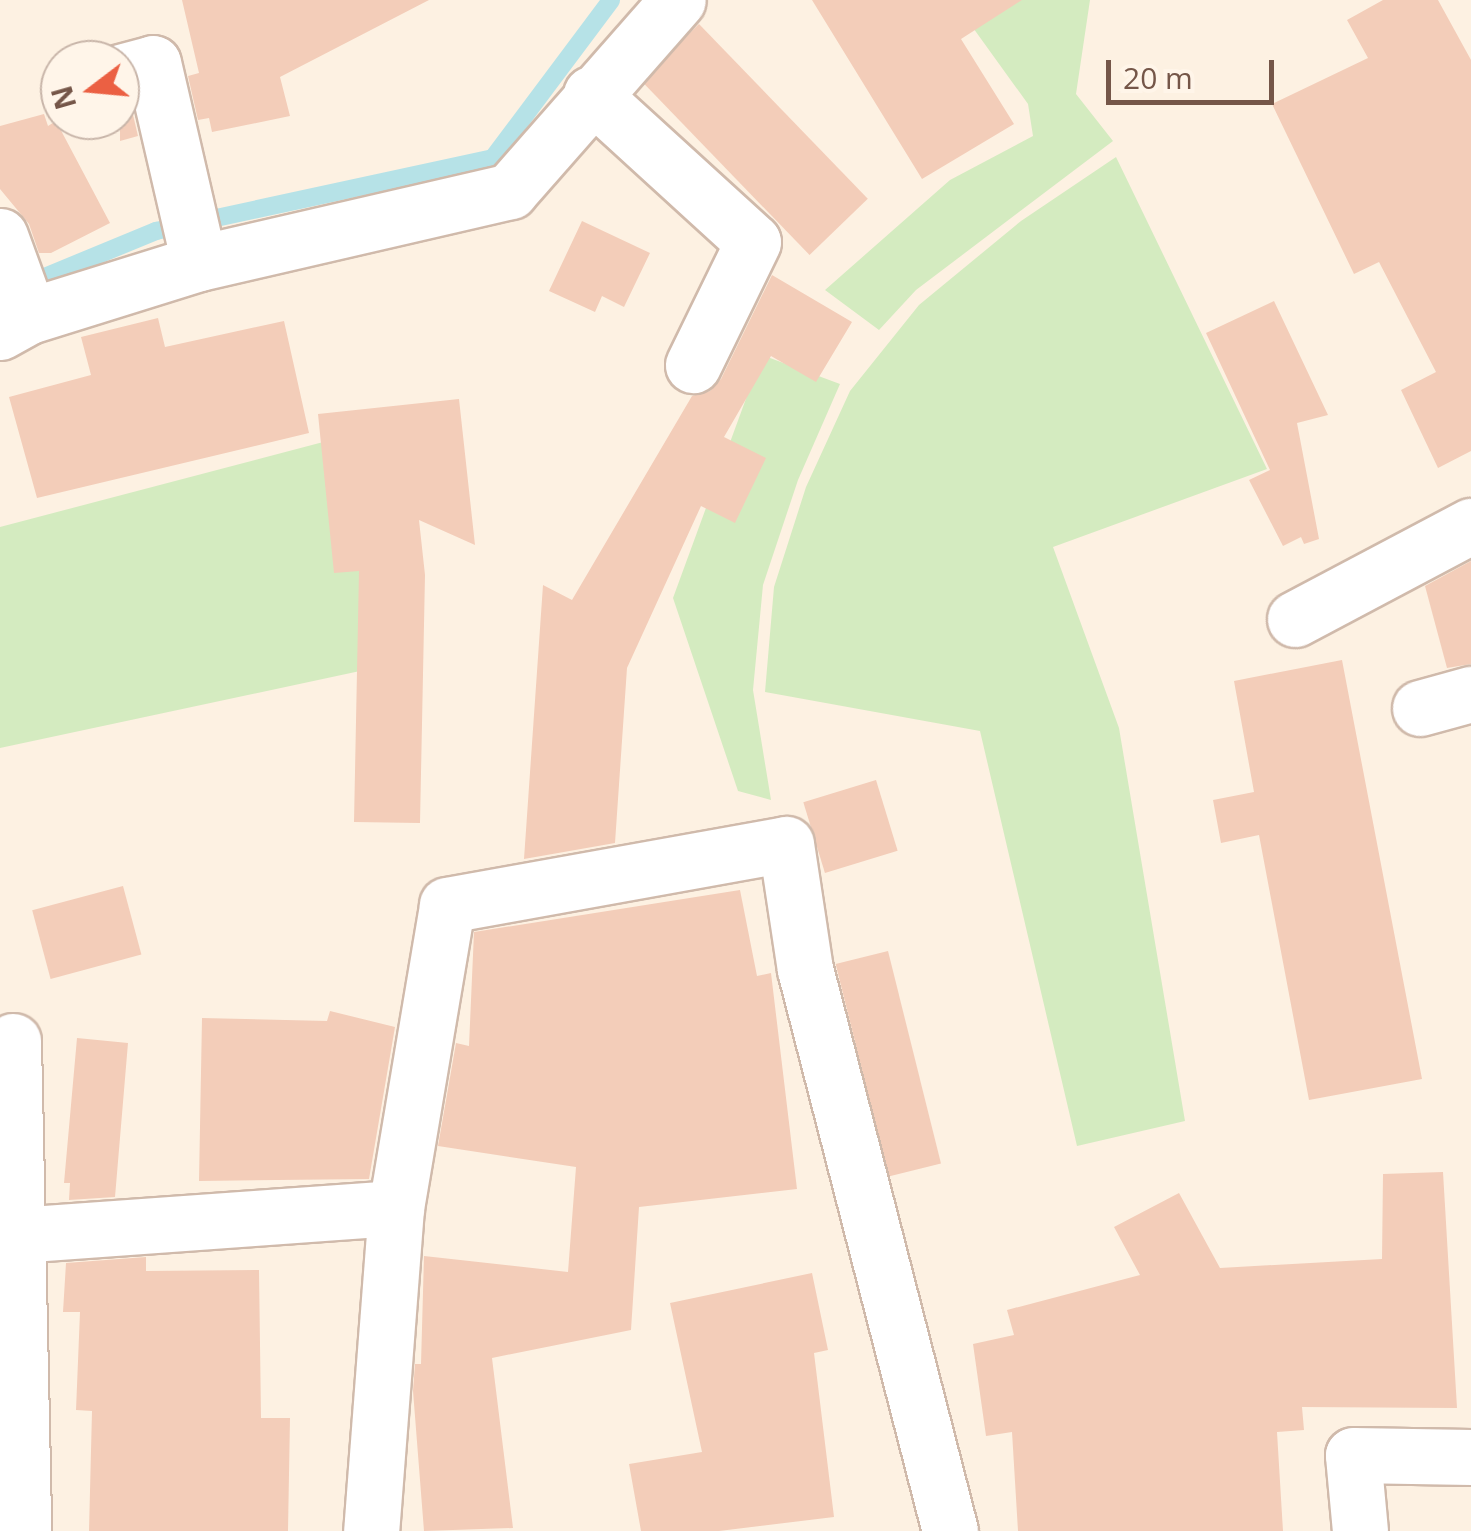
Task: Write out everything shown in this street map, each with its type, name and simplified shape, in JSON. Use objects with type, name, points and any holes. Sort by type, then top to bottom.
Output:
[{"type":"street","points":[[0,236],[14,324],[199,263],[510,191],[590,94],[678,0]]},
{"type":"street","points":[[140,67],[153,63],[199,263]]},
{"type":"street","points":[[590,94],[753,242],[694,365]]},
{"type":"street","points":[[1294,619],[1471,526]]},
{"type":"street","points":[[371,1531],[396,1208],[447,905],[786,844],[804,969],[950,1531]]},
{"type":"street","points":[[12,1041],[23,1531]]},
{"type":"street","points":[[17,1235],[396,1208]]},
{"type":"street","points":[[1360,1531],[1353,1455],[1471,1457]]},
{"type":"green space","points":[[953,0],[1090,0],[1076,94],[1113,141],[916,290],[879,330],[825,290],[950,180],[1033,136],[1028,104]]},
{"type":"green space","points":[[1116,157],[1267,469],[1053,547],[1119,728],[1185,1121],[1077,1146],[980,731],[765,692],[774,587],[806,487],[850,391],[919,305],[1021,221]]},
{"type":"green space","points":[[762,355],[840,384],[798,480],[763,585],[753,690],[771,800],[738,791],[673,598]]},
{"type":"green space","points":[[346,436],[374,668],[0,748],[0,527]]},
{"type":"building","points":[[182,0],[429,0],[280,77],[290,116],[212,132],[209,118],[198,120],[188,76],[199,73]]},
{"type":"building","points":[[812,0],[1022,0],[961,39],[1014,124],[922,179]]},
{"type":"building","points":[[1383,0],[1438,0],[1471,60],[1471,451],[1438,468],[1401,390],[1436,372],[1379,262],[1354,274],[1272,104],[1368,58],[1347,20]]},
{"type":"building","points":[[699,24],[868,199],[810,255],[641,80]]},
{"type":"building","points":[[40,115],[40,140],[66,140],[110,223],[51,253],[39,253],[29,224],[0,189],[0,126]]},
{"type":"building","points":[[582,221],[650,253],[624,307],[602,296],[595,312],[549,291]]},
{"type":"building","points":[[772,275],[852,322],[816,382],[771,356],[724,437],[766,458],[735,523],[701,506],[627,668],[615,843],[524,859],[543,585],[572,600],[692,396],[710,391],[721,379]]},
{"type":"building","points":[[1274,301],[1328,415],[1297,423],[1319,539],[1304,544],[1301,537],[1283,546],[1249,480],[1270,470],[1206,333]]},
{"type":"building","points":[[158,318],[165,347],[284,321],[309,433],[37,498],[9,397],[91,375],[81,337]]},
{"type":"building","points":[[459,399],[475,545],[419,520],[425,575],[420,823],[354,822],[359,571],[334,573],[318,414]]},
{"type":"building","points":[[1471,561],[1471,664],[1447,668],[1425,586]]},
{"type":"building","points":[[1342,660],[1422,1079],[1309,1100],[1259,835],[1221,843],[1213,800],[1254,792],[1234,681]]},
{"type":"building","points":[[876,780],[898,851],[825,873],[803,802]]},
{"type":"building","points":[[123,886],[141,955],[51,979],[32,910]]},
{"type":"building","points":[[740,890],[757,976],[771,973],[797,1189],[639,1207],[631,1330],[492,1358],[513,1528],[424,1531],[413,1391],[415,1364],[421,1364],[424,1256],[568,1272],[576,1167],[438,1146],[456,1043],[469,1046],[474,932]]},
{"type":"building","points":[[888,951],[941,1163],[889,1177],[836,964]]},
{"type":"building","points":[[330,1011],[395,1027],[369,1179],[199,1181],[202,1018],[327,1021]]},
{"type":"building","points":[[77,1038],[128,1043],[115,1197],[69,1200],[70,1183],[64,1183]]},
{"type":"building","points":[[1443,1172],[1457,1408],[1302,1407],[1304,1430],[1277,1432],[1283,1531],[1018,1531],[1012,1432],[986,1436],[973,1344],[1014,1335],[1007,1310],[1140,1275],[1114,1227],[1179,1193],[1220,1268],[1382,1259],[1383,1174]]},
{"type":"building","points":[[146,1257],[146,1271],[259,1270],[261,1418],[290,1418],[288,1531],[89,1531],[92,1411],[76,1410],[80,1312],[63,1312],[66,1263]]},
{"type":"building","points":[[812,1273],[828,1350],[814,1353],[834,1517],[719,1531],[641,1531],[629,1464],[702,1452],[670,1303]]},
{"type":"waterway","points":[[25,285],[156,231],[493,158],[611,0]]}]
